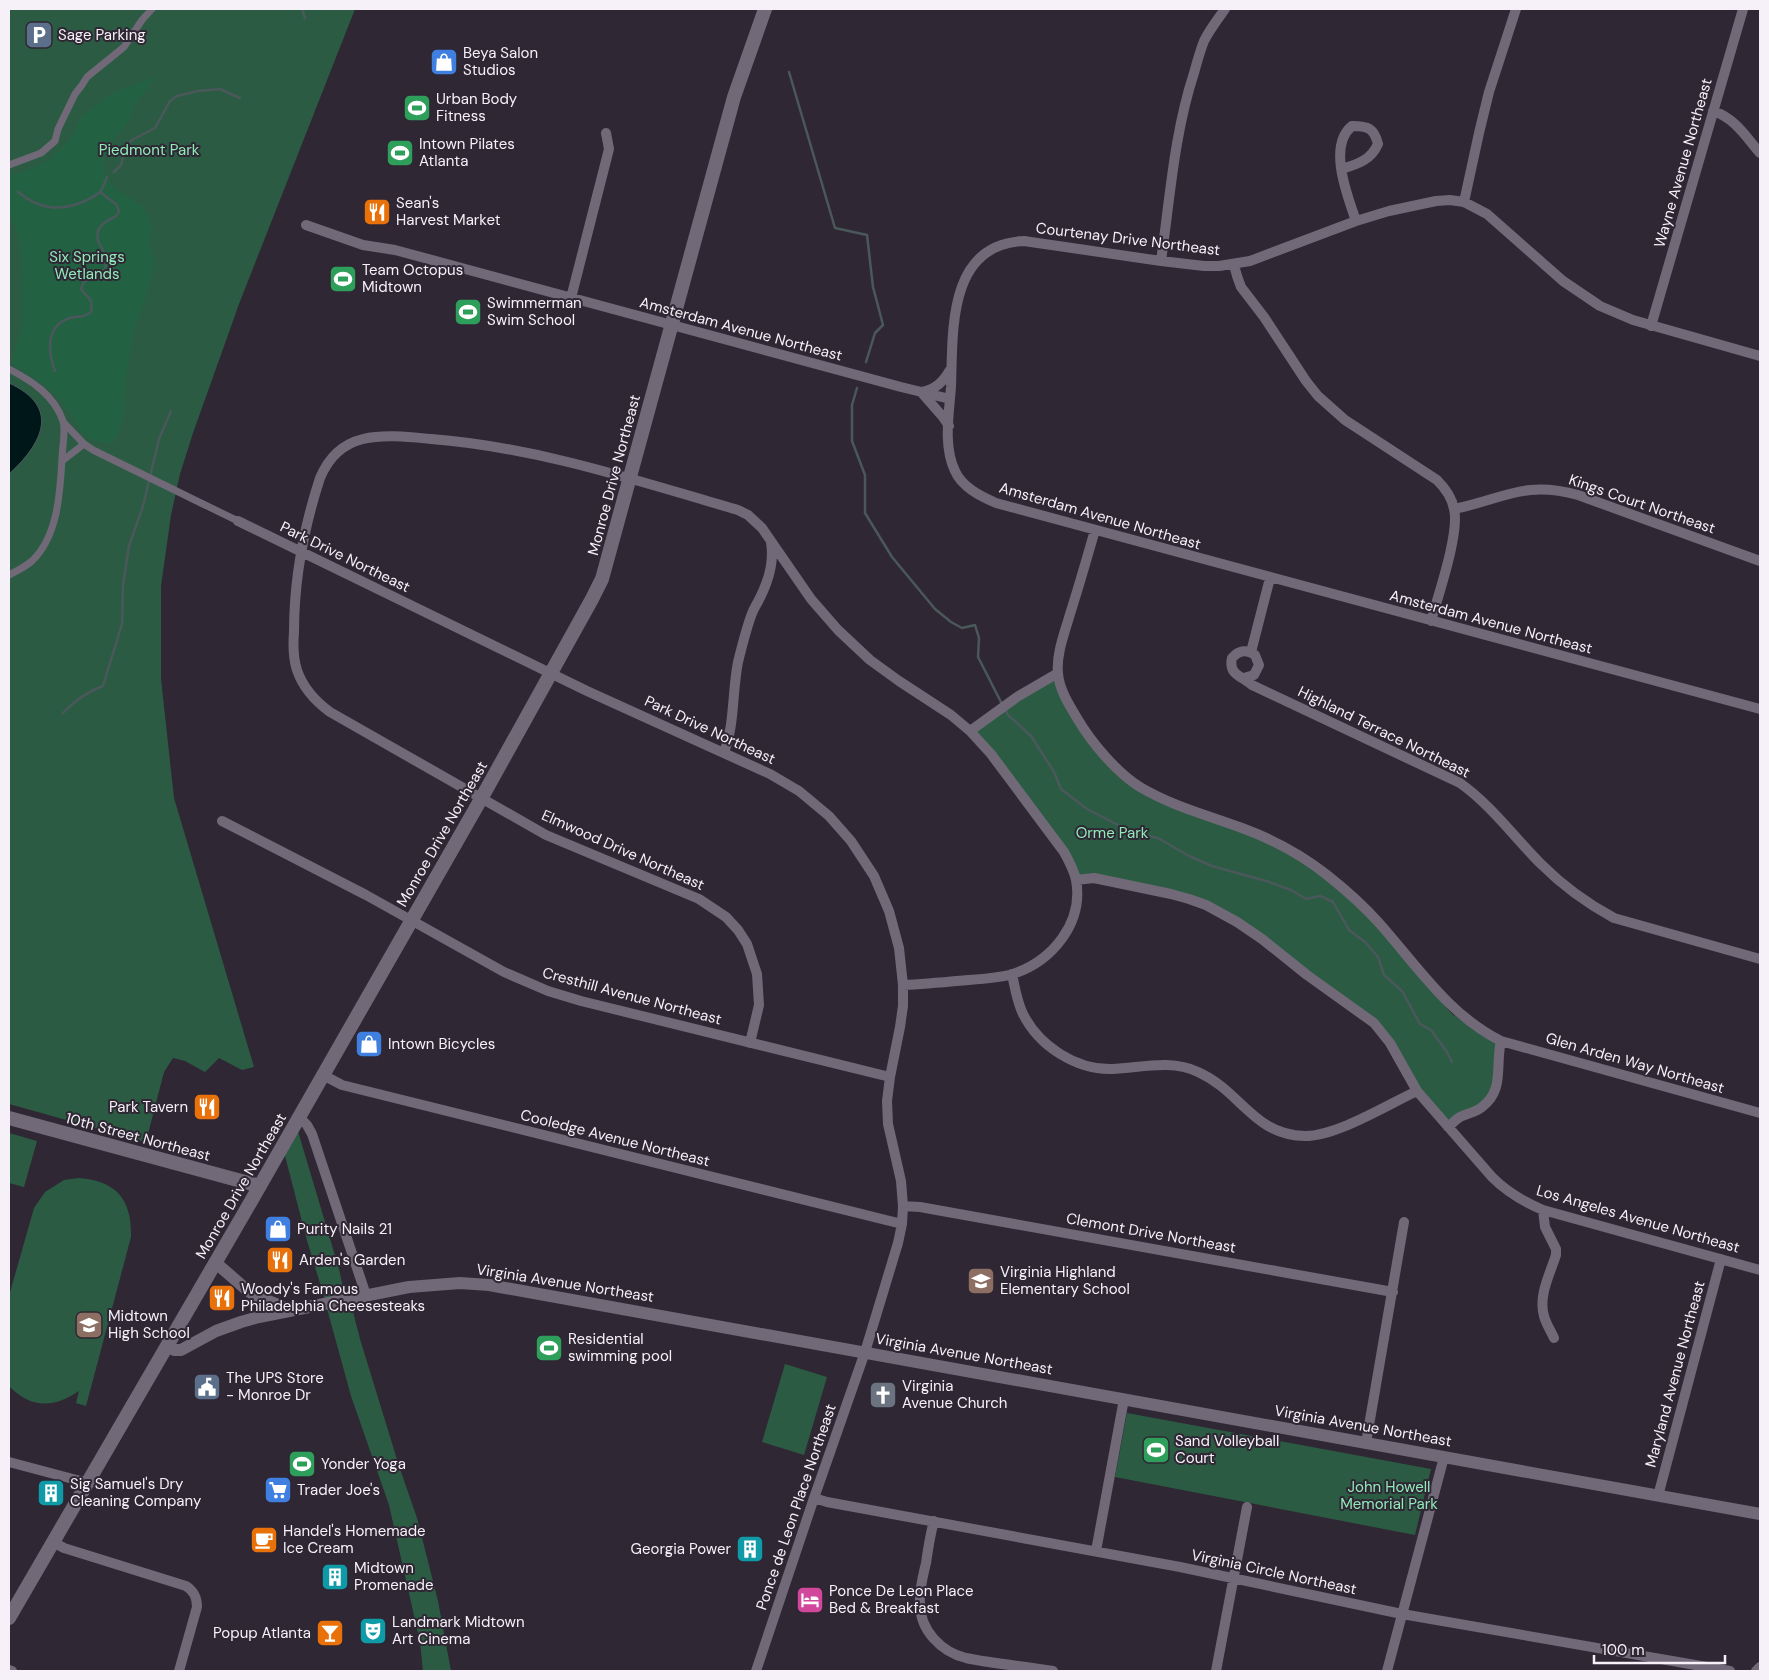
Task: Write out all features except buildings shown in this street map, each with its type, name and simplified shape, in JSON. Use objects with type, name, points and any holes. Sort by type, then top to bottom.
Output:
[{"type":"main road","name":"Monroe Drive Northeast","points":[[9,1618],[168,1347],[481,799],[602,579],[734,97],[765,9]]},
{"type":"main road","name":"10th Street Northeast","points":[[9,1118],[260,1186]]},
{"type":"street","points":[[9,165],[41,153],[55,141],[58,129],[75,94],[87,77],[124,47],[152,9]]},
{"type":"street","points":[[1161,261],[1179,128],[1204,42],[1225,9]]},
{"type":"street","points":[[1464,202],[1489,92],[1516,9]]},
{"type":"street","name":"Wayne Avenue Northeast","points":[[1651,326],[1743,9]]},
{"type":"street","points":[[1714,111],[1724,114],[1732,120],[1760,153]]},
{"type":"street","points":[[1342,169],[1368,159],[1375,152],[1378,144],[1376,134],[1368,127],[1352,126],[1345,132],[1341,146],[1342,169],[1344,186],[1356,221]]},
{"type":"street","points":[[571,298],[609,149],[606,133]]},
{"type":"street","name":"Courtenay Drive Northeast","points":[[950,399],[954,322],[959,294],[974,263],[995,246],[1009,242],[1024,242],[1204,266],[1234,264],[1266,257],[1356,221],[1390,211],[1436,201],[1450,200],[1464,202],[1487,214],[1564,281],[1584,296],[1616,314],[1651,326],[1760,356]]},
{"type":"street","name":"Amsterdam Avenue Northeast","points":[[306,225],[363,244],[388,249],[950,399],[950,457],[955,472],[964,484],[980,496],[996,504],[1760,709]]},
{"type":"street","points":[[1234,264],[1242,287],[1318,396],[1345,420],[1436,480],[1448,493],[1454,509],[1455,531],[1431,621]]},
{"type":"street","points":[[949,426],[944,417],[921,392],[936,387],[943,382],[952,367]]},
{"type":"street","name":"Park Drive Northeast","points":[[9,369],[32,381],[54,403],[64,423],[84,444],[104,456],[551,674],[770,774],[799,791],[829,816],[851,840],[874,876],[890,911],[899,948],[903,986],[900,1027],[887,1100],[888,1124],[901,1181],[902,1224],[865,1352]]},
{"type":"street","points":[[9,575],[32,560],[46,541],[54,519],[59,496],[64,423]]},
{"type":"street","name":"Elmwood Drive Northeast","points":[[750,1044],[759,1005],[758,974],[747,944],[726,917],[699,899],[546,835],[330,712],[308,692],[298,672],[293,648],[296,590],[314,495],[324,468],[341,449],[364,439],[416,438],[487,445],[533,454],[738,510],[755,521],[810,599],[838,630],[870,660],[951,715],[970,731],[991,754],[1064,852],[1076,880]]},
{"type":"street","points":[[62,461],[84,444]]},
{"type":"street","name":"Kings Court Northeast","points":[[1454,509],[1522,490],[1542,488],[1561,490],[1760,561]]},
{"type":"street","points":[[970,731],[1017,697],[1058,673],[1062,644],[1095,530]]},
{"type":"street","points":[[724,752],[730,733],[738,661],[752,615],[772,566],[773,555],[770,540]]},
{"type":"street","points":[[1244,678],[1254,675],[1259,665],[1258,660],[1251,652],[1270,578]]},
{"type":"street","name":"Highland Terrace Northeast","points":[[1251,652],[1246,650],[1235,654],[1231,664],[1234,674],[1244,678],[1252,685],[1460,783],[1480,799],[1554,876],[1602,912],[1614,918],[1760,959]]},
{"type":"street","name":"Glen Arden Way Northeast","points":[[1058,673],[1067,702],[1081,726],[1105,756],[1138,786],[1161,798],[1264,837],[1318,868],[1345,889],[1366,909],[1426,979],[1452,1006],[1471,1022],[1501,1042],[1760,1113]]},
{"type":"street","name":"Cresthill Avenue Northeast","points":[[222,821],[324,872],[504,972],[548,991],[750,1044],[890,1077]]},
{"type":"street","name":"Los Angeles Avenue Northeast","points":[[1076,880],[1094,878],[1171,894],[1206,905],[1237,922],[1262,939],[1307,975],[1374,1023],[1390,1043],[1417,1091],[1502,1188],[1523,1202],[1543,1210],[1760,1270]]},
{"type":"street","points":[[903,986],[995,978],[1012,974],[1041,960],[1066,934],[1072,921],[1076,909],[1076,880]]},
{"type":"street","points":[[1012,974],[1018,1002],[1028,1022],[1042,1040],[1061,1054],[1082,1065],[1101,1069],[1161,1064],[1193,1070],[1222,1085],[1260,1122],[1283,1133],[1306,1136],[1330,1132],[1417,1091]]},
{"type":"street","points":[[1448,1127],[1460,1117],[1480,1109],[1493,1095],[1499,1078],[1499,1049],[1501,1042]]},
{"type":"street","name":"Cooledge Avenue Northeast","points":[[323,1075],[342,1085],[902,1224]]},
{"type":"street","points":[[299,1117],[312,1134],[366,1296]]},
{"type":"street","name":"Clemont Drive Northeast","points":[[903,1206],[920,1206],[1393,1292]]},
{"type":"street","points":[[1543,1210],[1545,1227],[1556,1249],[1556,1255],[1542,1302],[1544,1317],[1554,1338]]},
{"type":"street","points":[[1366,1443],[1404,1222]]},
{"type":"street","name":"Maryland Avenue Northeast","points":[[1658,1496],[1721,1259]]},
{"type":"street","points":[[216,1263],[247,1290],[291,1310]]},
{"type":"street","name":"Virginia Avenue Northeast","points":[[168,1347],[174,1350],[181,1350],[216,1332],[241,1322],[291,1310],[432,1284],[488,1284],[1760,1514]]},
{"type":"street","name":"Ponce de Leon Place Northeast","points":[[756,1671],[865,1352]]},
{"type":"street","points":[[1096,1551],[1124,1399]]},
{"type":"street","points":[[1387,1671],[1444,1457]]},
{"type":"street","points":[[9,1462],[88,1483]]},
{"type":"street","name":"Virginia Circle Northeast","points":[[814,1498],[827,1502],[1234,1577],[1402,1614],[1730,1671]]},
{"type":"street","points":[[1216,1671],[1247,1506]]},
{"type":"street","points":[[934,1521],[920,1592],[922,1619],[927,1630],[944,1649],[965,1658],[1052,1671]]},
{"type":"street","points":[[54,1542],[64,1548],[186,1586],[194,1593],[197,1606],[179,1671]]},
{"type":"street","points":[[1756,1671],[1760,1667]]},
{"type":"green space","name":"Piedmont Park","points":[[9,9],[355,9],[239,304],[193,433],[180,474],[171,515],[161,586],[161,679],[174,798],[254,1067],[242,1070],[219,1058],[205,1072],[185,1061],[173,1058],[164,1072],[148,1134],[142,1141],[9,1104]]},
{"type":"green space","name":"Six Springs Wetlands","points":[[154,77],[134,106],[129,121],[115,138],[104,158],[105,174],[115,189],[141,205],[147,215],[152,228],[150,243],[154,261],[151,281],[134,331],[125,382],[124,411],[120,431],[112,443],[91,439],[86,435],[64,404],[46,386],[12,363],[22,327],[23,282],[21,251],[9,210],[9,175],[23,172],[49,160],[71,138],[82,116],[111,94]]},
{"type":"green space","name":"Orme Park","points":[[1057,675],[1073,720],[1118,776],[1291,853],[1362,908],[1452,1014],[1496,1043],[1498,1070],[1486,1105],[1442,1127],[1391,1039],[1307,972],[1221,916],[1155,891],[1084,882],[970,733]]},
{"type":"green space","points":[[297,1128],[339,1269],[345,1296],[325,1300],[306,1237],[284,1152]]},
{"type":"green space","points":[[9,1133],[37,1141],[24,1187],[9,1183]]},
{"type":"green space","points":[[79,1178],[103,1183],[120,1195],[129,1213],[131,1237],[86,1406],[76,1403],[79,1391],[61,1401],[43,1404],[26,1399],[9,1386],[9,1296],[34,1208],[45,1192],[64,1180]]},
{"type":"green space","points":[[350,1300],[399,1466],[417,1518],[438,1601],[451,1671],[423,1671],[420,1642],[389,1505],[351,1396],[326,1305]]},
{"type":"green space","points":[[785,1364],[827,1377],[804,1455],[762,1442]]},
{"type":"green space","name":"John Howell Memorial Park","points":[[1127,1413],[1431,1469],[1415,1535],[1115,1477]]},
{"type":"shaded area","points":[[9,383],[36,403],[41,414],[41,426],[38,438],[31,450],[9,474]]},
{"type":"shaded area","name":"Residential swimming pool","points":[[549,1339],[560,1350],[556,1355],[551,1354],[545,1358],[540,1353],[539,1347],[543,1341]]},
{"type":"waterway","points":[[302,9],[305,18]]},
{"type":"waterway","points":[[789,72],[835,228],[867,235],[873,287],[883,325],[875,333],[866,362]]},
{"type":"waterway","points":[[114,172],[121,165],[126,147],[132,140],[155,128],[170,101],[177,96],[198,91],[220,89],[240,98]]},
{"type":"waterway","points":[[18,192],[34,203],[43,206],[68,206],[87,200],[99,193],[107,177]]},
{"type":"waterway","points":[[55,371],[50,348],[52,333],[62,322],[91,312],[91,301],[81,289],[84,282],[105,269],[105,254],[97,234],[101,227],[119,212],[117,205],[100,192]]},
{"type":"waterway","points":[[857,388],[852,405],[852,441],[865,475],[865,513],[892,557],[935,609],[962,628],[975,625],[979,638],[978,657],[1002,704]]},
{"type":"waterway","points":[[63,713],[82,697],[103,686],[122,624],[123,585],[129,546],[143,506],[159,439],[171,411]]},
{"type":"waterway","points":[[1005,709],[1008,715],[1031,736],[1054,772],[1061,789],[1087,809],[1122,827],[1158,838],[1189,856],[1212,866],[1266,881],[1291,890],[1306,899],[1320,896],[1333,902],[1349,930],[1365,942],[1378,957],[1384,975],[1402,991],[1420,1024],[1431,1030],[1452,1062]]},
{"type":"place","name":"Sage Parking","points":[[39,35]]},
{"type":"place","name":"Beya Salon Studios","points":[[444,62]]},
{"type":"place","name":"Urban Body Fitness","points":[[417,108]]},
{"type":"place","name":"Intown Pilates Atlanta","points":[[400,153]]},
{"type":"place","name":"Sean's Harvest Market","points":[[377,212]]},
{"type":"place","name":"Team Octopus Midtown","points":[[343,279]]},
{"type":"place","name":"Swimmerman Swim School","points":[[468,312]]},
{"type":"place","name":"Intown Bicycles","points":[[369,1044]]},
{"type":"place","name":"Park Tavern","points":[[207,1107]]},
{"type":"place","name":"Purity Nails 21","points":[[278,1229]]},
{"type":"place","name":"Arden's Garden","points":[[280,1260]]},
{"type":"place","name":"Virginia Highland Elementary School","points":[[981,1281]]},
{"type":"place","name":"Woody's Famous Philadelphia Cheesesteaks","points":[[222,1298]]},
{"type":"place","name":"Midtown High School","points":[[89,1325]]},
{"type":"place","name":"Residential swimming pool","points":[[549,1348]]},
{"type":"place","name":"The UPS Store - Monroe Dr","points":[[207,1387]]},
{"type":"place","name":"Virginia Avenue Church","points":[[883,1395]]},
{"type":"place","name":"Sand Volleyball Court","points":[[1156,1450]]},
{"type":"place","name":"Yonder Yoga","points":[[302,1464]]},
{"type":"place","name":"Trader Joe's","points":[[278,1490]]},
{"type":"place","name":"Sig Samuel's Dry Cleaning Company","points":[[51,1493]]},
{"type":"place","name":"Handel's Homemade Ice Cream","points":[[264,1540]]},
{"type":"place","name":"Georgia Power","points":[[750,1549]]},
{"type":"place","name":"Midtown Promenade","points":[[335,1577]]},
{"type":"place","name":"Ponce De Leon Place Bed & Breakfast","points":[[810,1600]]},
{"type":"place","name":"Landmark Midtown Art Cinema","points":[[373,1631]]},
{"type":"place","name":"Popup Atlanta","points":[[330,1633]]}]
